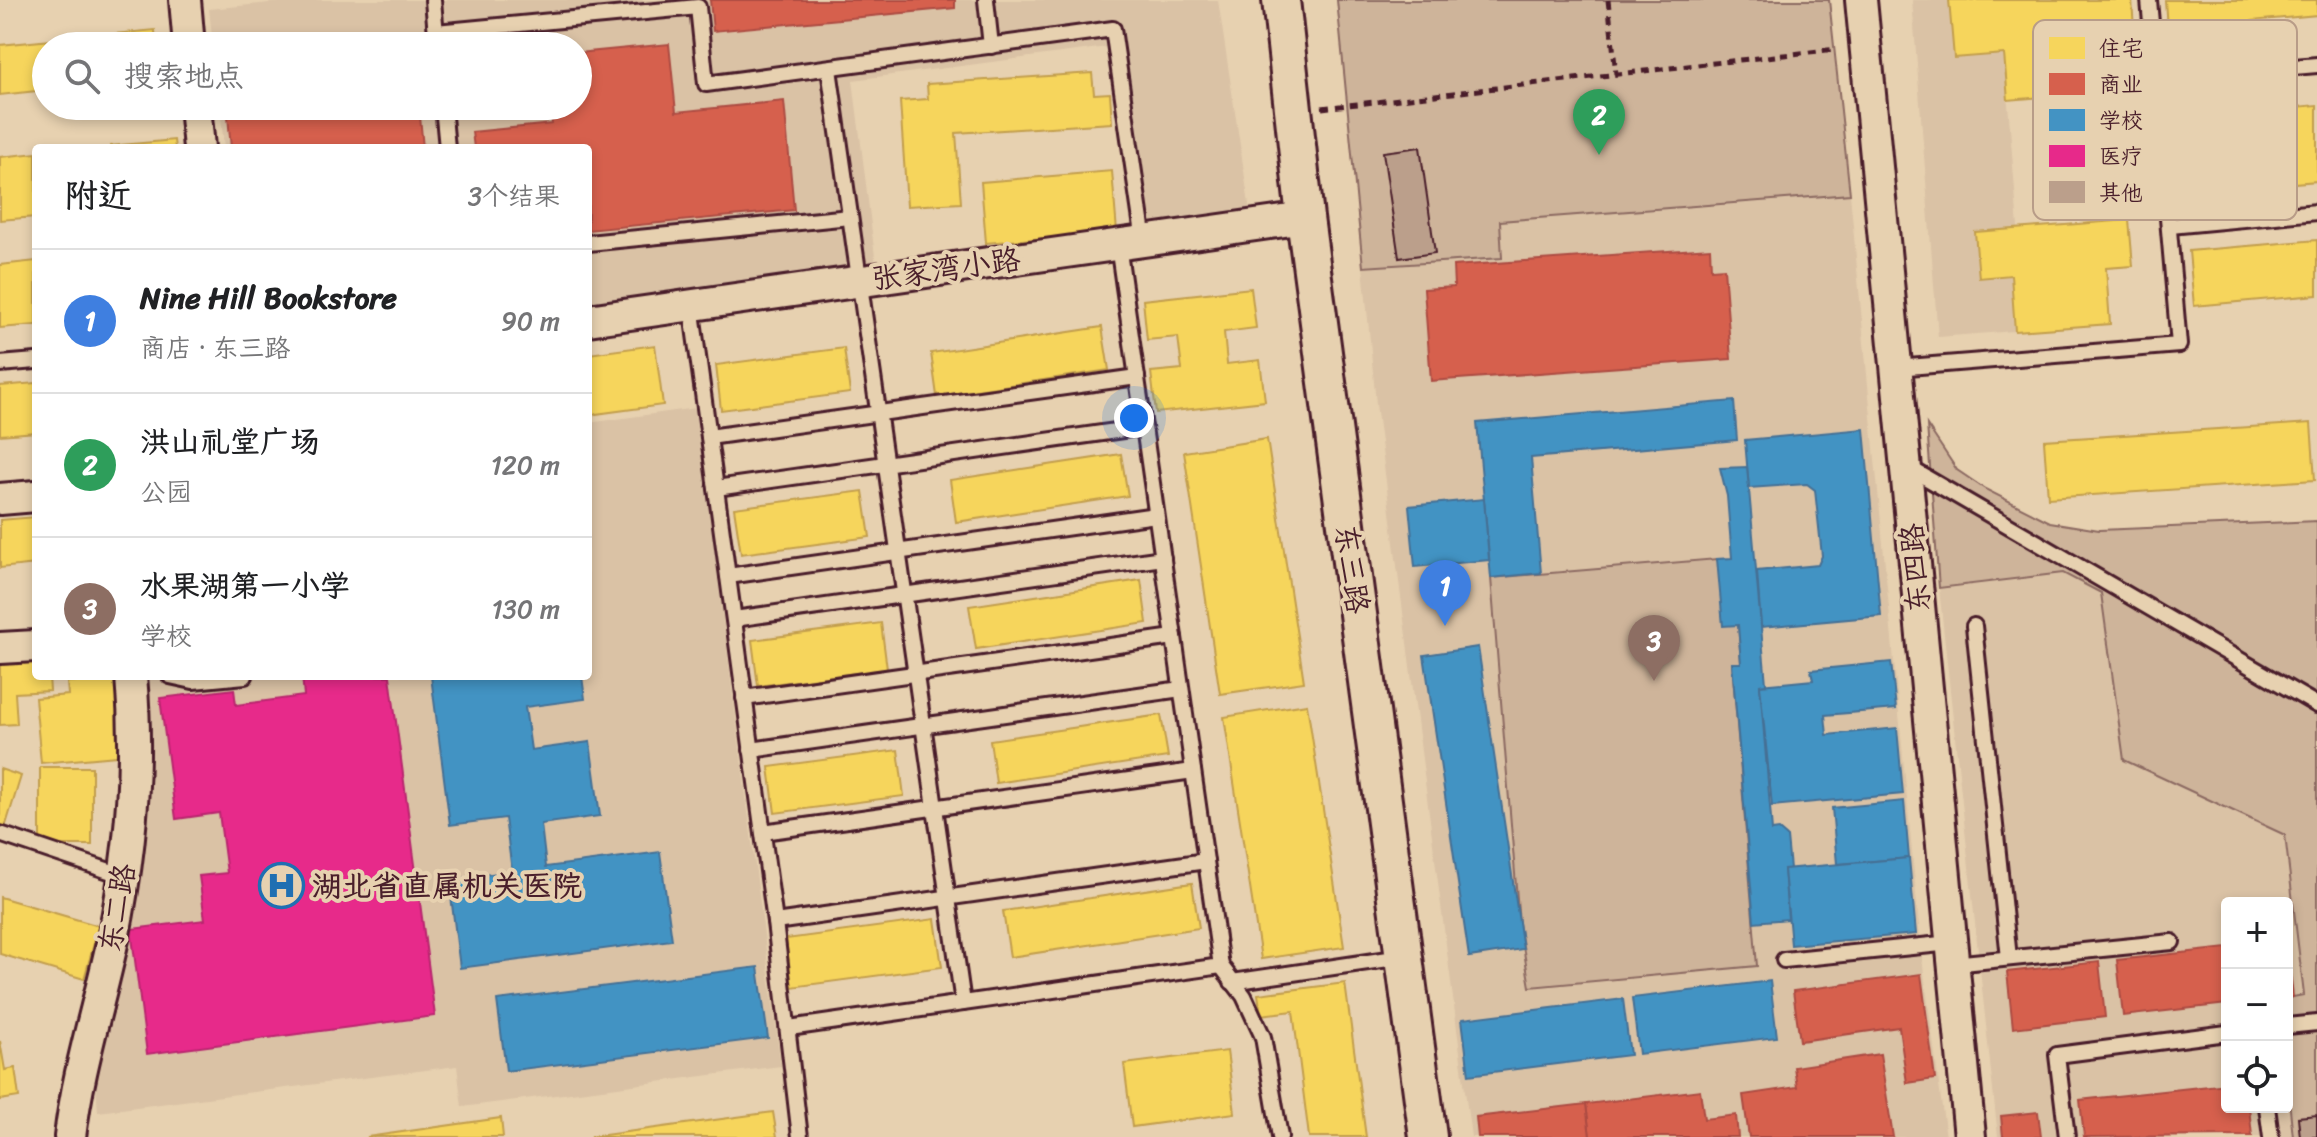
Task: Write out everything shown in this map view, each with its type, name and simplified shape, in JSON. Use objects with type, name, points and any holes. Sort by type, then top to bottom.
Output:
[{"type":"street","points":[[185,0],[188,32]]},
{"type":"street","name":"东三路","points":[[1281,0],[1305,218],[1428,1137]]},
{"type":"street","name":"东四路","points":[[1861,0],[1970,1137]]},
{"type":"street","points":[[196,120],[199,144]]},
{"type":"street","name":"张家湾小路","points":[[592,319],[1305,218]]},
{"type":"street","points":[[0,499],[32,496]]},
{"type":"street","points":[[0,648],[32,646]]},
{"type":"street","name":"东二路","points":[[70,1137],[75,1096],[124,876],[134,769],[131,680]]},
{"type":"lane","points":[[433,0],[436,32]]},
{"type":"lane","points":[[986,0],[991,46]]},
{"type":"lane","points":[[2149,0],[2151,20]]},
{"type":"lane","points":[[477,32],[613,8],[698,7],[706,84],[1113,29],[1131,243],[1137,377],[1221,966],[1244,996],[1263,1037],[1280,1137]]},
{"type":"lane","points":[[2297,67],[2317,65]]},
{"type":"lane","points":[[829,69],[963,1003]]},
{"type":"lane","points":[[444,120],[447,144]]},
{"type":"lane","points":[[2297,214],[2317,212]]},
{"type":"lane","points":[[592,243],[850,217]]},
{"type":"lane","points":[[1896,368],[2179,345],[2169,220]]},
{"type":"lane","points":[[2170,226],[2233,220]]},
{"type":"lane","points":[[691,305],[789,1028],[800,1137]]},
{"type":"lane","points":[[0,364],[32,361]]},
{"type":"lane","points":[[709,437],[1137,377]]},
{"type":"lane","points":[[716,488],[1144,427]]},
{"type":"lane","points":[[1906,466],[2317,705]]},
{"type":"lane","points":[[728,576],[1156,515]]},
{"type":"lane","points":[[734,619],[1163,558]]},
{"type":"lane","points":[[1974,626],[2009,958]]},
{"type":"lane","points":[[744,698],[1174,637]]},
{"type":"lane","points":[[751,750],[1181,689]]},
{"type":"lane","points":[[763,832],[1193,771]]},
{"type":"lane","points":[[0,834],[124,876]]},
{"type":"lane","points":[[775,922],[1206,861]]},
{"type":"lane","points":[[1784,960],[1952,953],[2009,958],[2172,942]]},
{"type":"lane","points":[[1232,982],[1403,956]]},
{"type":"lane","points":[[789,1028],[1221,966]]},
{"type":"lane","points":[[2293,1025],[2317,1023]]},
{"type":"lane","points":[[2067,1137],[2057,1055],[2221,1034]]},
{"type":"lane","points":[[2268,1113],[2271,1137]]},
{"type":"path","points":[[1608,0],[1616,74]]},
{"type":"path","points":[[1293,111],[1865,46]]},
{"type":"shaded area","points":[[299,0],[1218,0],[1250,211],[1131,226],[1107,47],[853,80],[876,265],[592,305],[592,144],[224,144],[221,120],[592,120],[592,32],[211,32],[209,9]]},
{"type":"shaded area","points":[[1337,0],[1829,0],[1850,194],[1500,221],[1502,258],[1363,267]]},
{"type":"shaded area","points":[[1912,0],[1949,0],[1954,58],[2004,54],[2018,228],[1975,232],[1979,278],[2011,275],[2015,331],[1938,337]]},
{"type":"shaded area","points":[[1850,194],[1922,958],[1946,1137],[1471,1137],[1376,404],[1363,267],[1501,258],[1500,221]]},
{"type":"shaded area","points":[[696,408],[781,1066],[462,1107],[457,1066],[98,1112],[95,1072],[142,680],[592,680],[592,422]]},
{"type":"shaded area","points":[[1927,425],[1957,470],[1985,489],[2050,522],[2099,530],[2317,521],[2317,1137],[2293,1137],[2290,1113],[2293,1113],[2293,997],[2304,995],[2285,835],[2124,760],[2101,593],[2063,573],[1939,588]]},
{"type":"shaded area","points":[[1717,559],[1738,625],[1741,663],[1732,664],[1757,966],[1530,987],[1519,923],[1491,578]]},
{"type":"shaded area","points":[[2063,573],[2101,593],[2124,760],[2285,835],[2292,897],[2221,897],[2221,1113],[2290,1113],[2293,1137],[1998,1137],[1939,588]]},
{"type":"shaded area","points":[[2293,903],[2304,996],[2293,997]]},
{"type":"building: 住宅","points":[[1949,0],[2132,0],[2133,20],[2033,20],[2033,98],[2008,100],[2004,54],[1954,58]]},
{"type":"building: 住宅","points":[[2165,0],[2317,0],[2317,15],[2263,20],[2166,20]]},
{"type":"building: 住宅","points":[[32,42],[32,92],[0,95],[0,45]]},
{"type":"building: 住宅","points":[[1092,73],[1094,94],[1110,93],[1112,123],[956,133],[961,203],[907,206],[900,101],[928,99],[927,84]]},
{"type":"building: 住宅","points":[[2317,105],[2317,181],[2297,183],[2297,107]]},
{"type":"building: 住宅","points":[[174,140],[174,144],[132,144]]},
{"type":"building: 住宅","points":[[32,153],[32,217],[0,220],[0,157]]},
{"type":"building: 住宅","points":[[1112,171],[1117,232],[986,243],[981,182]]},
{"type":"building: 住宅","points":[[2129,220],[2133,266],[2106,268],[2110,324],[2015,331],[2011,275],[1979,278],[1975,232]]},
{"type":"building: 住宅","points":[[2317,240],[2317,295],[2194,306],[2189,251]]},
{"type":"building: 住宅","points":[[32,261],[32,325],[0,328],[0,265]]},
{"type":"building: 住宅","points":[[1251,288],[1256,328],[1224,332],[1227,364],[1260,360],[1265,401],[1156,413],[1151,372],[1182,369],[1178,337],[1147,340],[1143,300]]},
{"type":"building: 住宅","points":[[1102,327],[1109,370],[937,396],[931,353]]},
{"type":"building: 住宅","points":[[655,345],[663,405],[592,414],[592,353]]},
{"type":"building: 住宅","points":[[844,348],[850,393],[721,410],[716,365]]},
{"type":"building: 住宅","points":[[32,383],[32,432],[0,435],[0,386]]},
{"type":"building: 住宅","points":[[2311,423],[2315,480],[2048,498],[2044,440]]},
{"type":"building: 住宅","points":[[1267,439],[1304,682],[1220,694],[1184,452]]},
{"type":"building: 住宅","points":[[1121,454],[1128,496],[956,522],[950,480]]},
{"type":"building: 住宅","points":[[863,491],[870,537],[741,554],[734,508]]},
{"type":"building: 住宅","points":[[32,517],[32,564],[0,568],[0,520]]},
{"type":"building: 住宅","points":[[1141,580],[1147,623],[976,649],[969,606]]},
{"type":"building: 住宅","points":[[881,623],[887,669],[758,686],[752,640]]},
{"type":"building: 住宅","points":[[32,655],[32,680],[49,680],[50,691],[15,693],[17,724],[0,725],[0,657]]},
{"type":"building: 住宅","points":[[120,680],[127,755],[41,763],[35,698],[68,695],[67,682]]},
{"type":"building: 住宅","points":[[1307,704],[1344,947],[1261,959],[1224,717]]},
{"type":"building: 住宅","points":[[1161,715],[1168,757],[996,783],[990,740]]},
{"type":"building: 住宅","points":[[898,750],[904,796],[775,813],[769,767]]},
{"type":"building: 住宅","points":[[40,767],[92,767],[92,845],[40,845]]},
{"type":"building: 住宅","points":[[0,769],[21,776],[5,828],[0,826]]},
{"type":"building: 住宅","points":[[1192,883],[1199,928],[1010,957],[1003,911]]},
{"type":"building: 住宅","points":[[0,897],[99,926],[84,979],[0,954]]},
{"type":"building: 住宅","points":[[935,919],[942,967],[792,987],[786,939]]},
{"type":"building: 住宅","points":[[1345,983],[1366,1137],[1309,1137],[1293,1011],[1261,1015],[1258,994]]},
{"type":"building: 住宅","points":[[0,1041],[5,1070],[15,1068],[19,1097],[0,1100]]},
{"type":"building: 住宅","points":[[1227,1051],[1235,1113],[1132,1127],[1124,1064]]},
{"type":"building: 住宅","points":[[773,1112],[777,1137],[590,1137]]},
{"type":"building: 住宅","points":[[501,1118],[503,1137],[367,1137]]},
{"type":"building: 商业","points":[[710,0],[955,0],[955,8],[713,31]]},
{"type":"building: 商业","points":[[669,44],[676,112],[784,101],[794,210],[592,230],[592,144],[474,144],[472,132],[552,124],[552,120],[592,120],[592,52]]},
{"type":"building: 商业","points":[[228,120],[420,120],[423,144],[231,144]]},
{"type":"building: 商业","points":[[1710,248],[1711,269],[1724,268],[1731,359],[1431,381],[1424,289],[1454,287],[1453,266]]},
{"type":"building: 商业","points":[[2221,949],[2221,1005],[2123,1016],[2117,960]]},
{"type":"building: 商业","points":[[2099,962],[2105,1017],[2013,1028],[2007,972]]},
{"type":"building: 商业","points":[[1921,974],[1935,1079],[1907,1083],[1899,1027],[1800,1041],[1793,991]]},
{"type":"building: 商业","points":[[1880,1054],[1893,1137],[1749,1137],[1743,1095],[1797,1087],[1794,1067]]},
{"type":"building: 商业","points":[[2221,1085],[2221,1113],[2250,1113],[2252,1136],[2084,1137],[2080,1100]]},
{"type":"building: 商业","points":[[1700,1090],[1704,1119],[1736,1115],[1738,1137],[1590,1137],[1586,1104]]},
{"type":"building: 商业","points":[[1586,1104],[1590,1137],[1478,1137],[1476,1117]]},
{"type":"building: 商业","points":[[2038,1112],[2041,1137],[2003,1137],[2001,1116]]},
{"type":"building: 学校","points":[[1734,401],[1737,440],[1531,458],[1541,573],[1491,578],[1477,423]]},
{"type":"building: 学校","points":[[1864,429],[1881,616],[1761,627],[1757,571],[1818,565],[1822,556],[1815,490],[1807,484],[1749,488],[1745,440]]},
{"type":"building: 学校","points":[[1747,467],[1766,684],[1760,685],[1772,831],[1779,830],[1787,837],[1790,869],[1784,869],[1788,919],[1754,922],[1732,663],[1741,663],[1738,625],[1723,626],[1717,559],[1732,558],[1727,496],[1720,468]]},
{"type":"building: 学校","points":[[1484,499],[1489,560],[1415,567],[1409,506]]},
{"type":"building: 学校","points":[[1478,647],[1523,949],[1469,957],[1424,655]]},
{"type":"building: 学校","points":[[1891,662],[1896,709],[1825,715],[1827,735],[1897,728],[1903,794],[1772,806],[1760,685],[1813,680],[1811,670]]},
{"type":"building: 学校","points":[[432,680],[583,680],[585,699],[525,707],[531,750],[590,742],[600,816],[541,824],[546,867],[660,852],[672,940],[460,968],[449,880],[512,871],[505,818],[450,825]]},
{"type":"building: 学校","points":[[1904,801],[1909,858],[1837,864],[1832,808]]},
{"type":"building: 学校","points":[[1909,858],[1916,934],[1791,945],[1784,869]]},
{"type":"building: 学校","points":[[758,967],[768,1038],[506,1071],[497,1000]]},
{"type":"building: 学校","points":[[1770,981],[1777,1037],[1639,1054],[1632,998]]},
{"type":"building: 学校","points":[[1623,999],[1630,1055],[1469,1075],[1462,1019]]},
{"type":"building: 医疗","name":"湖北省直属机关医院","points":[[302,680],[391,680],[435,1016],[147,1054],[131,929],[205,920],[199,876],[227,873],[219,813],[176,819],[160,698],[234,689],[236,705],[304,696]]},
{"type":"building: 其他","points":[[1420,147],[1435,253],[1399,258],[1383,152]]},
{"type":"building: 其他","points":[[2317,1115],[2317,1137],[2300,1137],[2298,1117]]},
{"type":"place","name":"洪山礼堂广场","points":[[1599,155]]},
{"type":"place","name":"Nine Hill Bookstore","points":[[1445,626]]},
{"type":"place","name":"水果湖第一小学","points":[[1654,681]]},
{"type":"place","name":"湖北省直属机关医院","points":[[281,886]]}]
